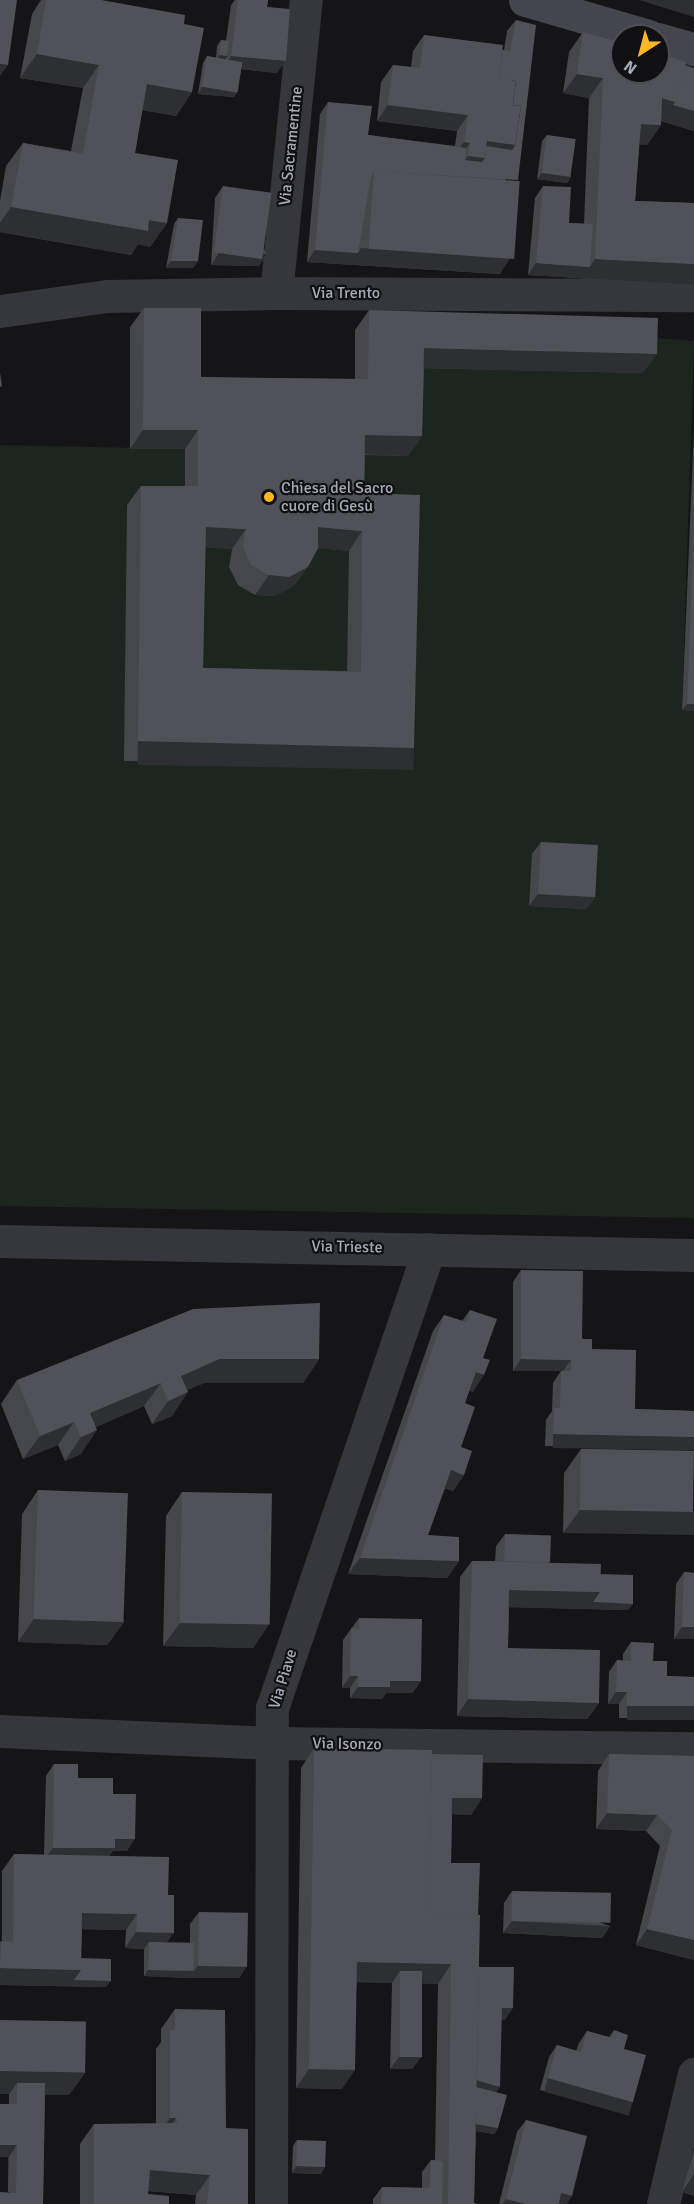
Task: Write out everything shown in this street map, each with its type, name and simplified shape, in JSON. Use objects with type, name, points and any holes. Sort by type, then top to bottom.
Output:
[{"type":"street","name":"Via Sacramentine","points":[[276,293],[306,0]]},
{"type":"street","points":[[525,0],[610,25]]},
{"type":"street","points":[[670,42],[694,49]]},
{"type":"street","name":"Via Trento","points":[[0,311],[107,296],[276,293],[694,296]]},
{"type":"street","name":"Via Trieste","points":[[0,1241],[694,1255]]},
{"type":"street","name":"Via Piave","points":[[271,2204],[272,1708],[429,1249]]},
{"type":"street","name":"Via Isonzo","points":[[0,1731],[272,1743],[694,1748]]},
{"type":"street","points":[[667,2203],[694,2074]]},
{"type":"shaded area","points":[[644,337],[694,341],[682,710],[694,711],[694,1218],[0,1206],[0,445],[185,449],[185,505],[124,761],[400,768],[350,513],[352,454],[411,368]]},
{"type":"shaded area","points":[[192,546],[232,549],[229,567],[275,596],[294,586],[304,567],[304,547],[349,551],[347,691],[189,688]]},
{"type":"building","points":[[0,0],[17,0],[8,65],[0,64]]},
{"type":"building","points":[[46,0],[101,0],[185,15],[184,24],[204,28],[192,92],[147,84],[135,153],[178,160],[167,223],[149,220],[148,231],[11,207],[23,143],[83,154],[99,65],[37,54]]},
{"type":"building","points":[[238,0],[268,0],[267,7],[290,9],[286,61],[231,56]]},
{"type":"building","points":[[516,20],[536,25],[518,180],[374,171],[371,176],[358,253],[315,250],[328,102],[372,106],[368,135],[466,148],[465,160],[482,162],[485,158],[486,146],[512,150],[515,145],[521,106],[513,105],[516,81],[499,78],[503,50],[510,51]]},
{"type":"building","points":[[583,32],[610,40],[610,84],[670,84],[670,57],[686,62],[675,102],[662,98],[661,125],[641,124],[635,201],[694,203],[694,264],[595,259],[603,78],[577,74]]},
{"type":"building","points":[[424,35],[503,45],[499,78],[516,81],[513,105],[521,106],[515,145],[487,141],[485,158],[468,156],[470,143],[464,142],[468,115],[388,105],[393,65],[420,68]]},
{"type":"building","points":[[221,40],[229,41],[227,56],[219,55]]},
{"type":"building","points":[[207,56],[242,62],[237,93],[202,87]]},
{"type":"building","points":[[685,65],[694,68],[694,111],[673,105]]},
{"type":"building","points":[[547,135],[576,139],[570,177],[542,173]]},
{"type":"building","points":[[374,171],[520,181],[514,259],[369,249]]},
{"type":"building","points":[[223,186],[272,193],[262,259],[214,252]]},
{"type":"building","points":[[543,186],[571,187],[569,223],[593,224],[590,267],[536,263]]},
{"type":"building","points":[[178,218],[203,220],[198,261],[171,261]]},
{"type":"building","points":[[144,308],[201,308],[201,377],[245,378],[368,379],[369,310],[658,318],[657,354],[424,348],[422,436],[365,435],[364,493],[420,495],[414,748],[138,741],[141,486],[198,486],[198,430],[143,430]],"holes":[[[206,527],[246,529],[243,547],[251,565],[269,575],[289,577],[308,567],[318,548],[318,527],[362,531],[361,672],[203,668]]]},
{"type":"building","points":[[694,529],[694,704],[687,704]]},
{"type":"building","points":[[541,842],[598,845],[595,897],[538,894]]},
{"type":"building","points":[[521,1270],[583,1271],[582,1339],[592,1339],[592,1349],[636,1350],[635,1409],[694,1411],[694,1437],[553,1434],[554,1408],[560,1408],[561,1371],[571,1371],[571,1360],[521,1359]]},
{"type":"building","points":[[320,1303],[319,1359],[220,1359],[181,1376],[188,1392],[168,1401],[161,1383],[90,1413],[97,1430],[81,1437],[74,1422],[40,1436],[17,1380],[193,1309]]},
{"type":"building","points":[[470,1310],[497,1319],[483,1358],[490,1360],[484,1375],[476,1372],[465,1403],[475,1407],[461,1447],[472,1451],[464,1475],[451,1470],[428,1535],[459,1537],[459,1561],[360,1558],[444,1315],[466,1322]]},
{"type":"building","points":[[581,1449],[694,1451],[693,1512],[580,1510]]},
{"type":"building","points":[[38,1490],[128,1493],[123,1622],[33,1619]]},
{"type":"building","points":[[182,1492],[272,1494],[270,1625],[180,1623]]},
{"type":"building","points":[[505,1534],[551,1536],[550,1563],[504,1561]]},
{"type":"building","points":[[472,1561],[601,1564],[600,1592],[509,1590],[508,1648],[600,1650],[599,1703],[468,1699]]},
{"type":"building","points":[[684,1572],[694,1573],[694,1627],[682,1627]]},
{"type":"building","points":[[600,1574],[633,1575],[633,1604],[593,1602],[600,1592]]},
{"type":"building","points":[[359,1618],[422,1619],[421,1681],[390,1681],[390,1687],[358,1687],[358,1676],[350,1676],[351,1628],[359,1629]]},
{"type":"building","points":[[631,1642],[654,1643],[653,1661],[667,1661],[667,1676],[694,1677],[694,1706],[627,1706],[627,1692],[616,1692],[617,1660],[631,1661]]},
{"type":"building","points":[[314,1748],[432,1750],[429,1913],[480,1915],[474,2203],[478,2204],[448,2204],[451,1964],[357,1962],[355,2070],[309,2069]]},
{"type":"building","points":[[432,1754],[483,1755],[482,1798],[452,1798],[451,1863],[480,1863],[478,1915],[429,1913]]},
{"type":"building","points":[[609,1754],[694,1756],[694,1940],[647,1929],[672,1830],[657,1815],[607,1813]]},
{"type":"building","points":[[54,1764],[78,1764],[78,1778],[113,1778],[113,1794],[136,1794],[135,1839],[115,1839],[115,1848],[53,1848]]},
{"type":"building","points":[[14,1854],[169,1857],[168,1895],[174,1895],[174,1933],[136,1932],[137,1914],[82,1913],[81,1970],[0,1968],[1,1941],[13,1942]]},
{"type":"building","points":[[512,1891],[611,1893],[610,1923],[511,1921]]},
{"type":"building","points":[[199,1912],[248,1913],[247,1967],[198,1966]]},
{"type":"building","points":[[149,1942],[194,1943],[194,1971],[149,1970]]},
{"type":"building","points":[[81,1958],[111,1959],[111,1981],[74,1980],[81,1970]]},
{"type":"building","points":[[479,1967],[514,1967],[513,2008],[502,2008],[500,2087],[477,2080]]},
{"type":"building","points":[[400,1971],[422,1971],[422,2057],[400,2057]]},
{"type":"building","points":[[175,2009],[225,2010],[226,2128],[248,2129],[248,2204],[207,2204],[210,2175],[150,2170],[148,2194],[169,2196],[169,2204],[94,2204],[94,2124],[177,2123],[176,2118],[170,2118],[170,2030],[175,2030]]},
{"type":"building","points":[[0,2020],[86,2022],[85,2072],[0,2071]]},
{"type":"building","points":[[614,2030],[628,2035],[624,2049],[646,2055],[633,2102],[548,2078],[557,2045],[581,2052],[587,2031],[612,2038]]},
{"type":"building","points":[[17,2083],[45,2083],[43,2204],[0,2204],[0,2192],[16,2193],[17,2145],[0,2145],[0,2104],[17,2104]]},
{"type":"building","points":[[476,2087],[507,2095],[498,2128],[476,2124]]},
{"type":"building","points":[[526,2120],[587,2136],[572,2196],[561,2193],[559,2204],[526,2204],[506,2199]]},
{"type":"building","points":[[297,2140],[326,2141],[325,2167],[296,2166]]},
{"type":"building","points":[[431,2160],[443,2161],[442,2204],[381,2204],[382,2187],[430,2188]]},
{"type":"place","name":"Chiesa del Sacro cuore di Gesù","points":[[269,497]]}]
